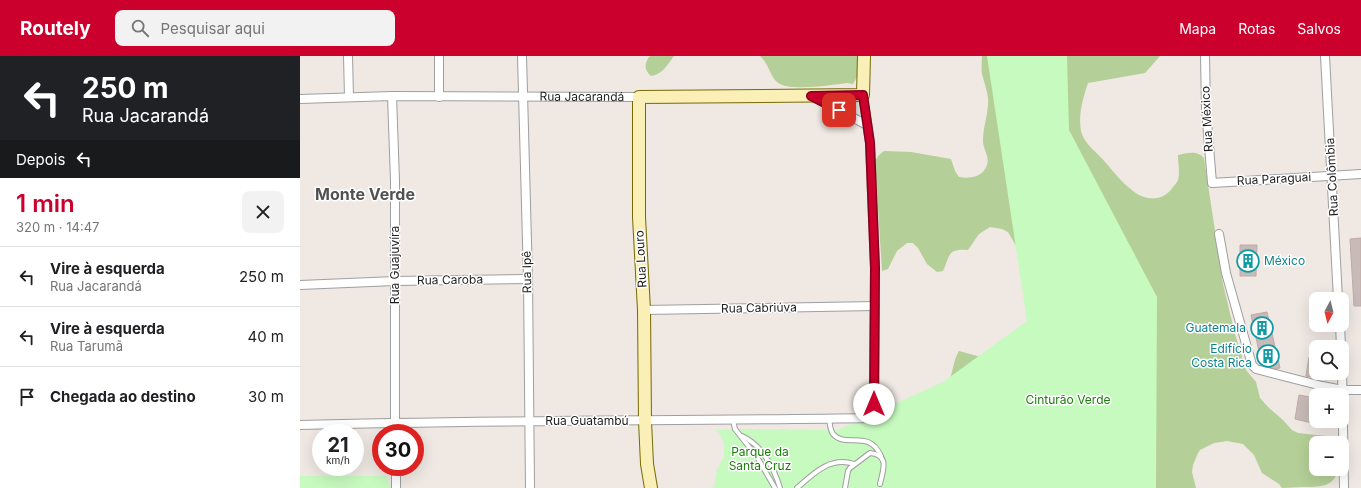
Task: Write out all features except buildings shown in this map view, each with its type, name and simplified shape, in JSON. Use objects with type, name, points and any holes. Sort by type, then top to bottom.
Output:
[{"type":"street","points":[[348,56],[349,97]]},
{"type":"street","points":[[439,56],[439,97]]},
{"type":"street","name":"Rua Ipê","points":[[522,56],[528,279],[530,488]]},
{"type":"street","points":[[864,56],[863,95],[870,143],[875,306]]},
{"type":"street","name":"Rua México","points":[[1205,56],[1206,109],[1212,183]]},
{"type":"street","name":"Rua Colômbia","points":[[1325,56],[1338,292]]},
{"type":"street","name":"Rua Jacarandá","points":[[300,99],[392,96],[639,97],[863,95]]},
{"type":"street","name":"Rua Guajuvíra","points":[[392,96],[395,181],[395,423]]},
{"type":"street","points":[[811,96],[867,125]]},
{"type":"street","name":"Rua Louro","points":[[639,97],[639,217],[644,310],[645,421],[647,464],[651,488]]},
{"type":"street","name":"Rua Paraguai","points":[[1212,183],[1361,174]]},
{"type":"street","points":[[1219,234],[1226,273],[1252,365],[1260,371],[1332,388]]},
{"type":"street","name":"Rua Caroba","points":[[300,285],[395,281],[528,279]]},
{"type":"street","name":"Rua Cabriúva","points":[[644,310],[875,306]]},
{"type":"street","name":"Rua Guatambú","points":[[300,425],[529,421],[874,418],[875,306]]},
{"type":"street","points":[[1349,390],[1361,390]]},
{"type":"street","points":[[1343,428],[1344,488]]},
{"type":"street","points":[[396,476],[396,488]]},
{"type":"lane","points":[[829,419],[831,430],[838,439],[864,440],[870,442],[878,450],[884,462],[880,484]]},
{"type":"lane","points":[[733,420],[735,429],[757,456],[775,488]]},
{"type":"lane","points":[[740,435],[747,438],[760,450],[774,470],[780,488]]},
{"type":"lane","points":[[845,488],[848,471],[854,464],[870,453],[882,457]]},
{"type":"lane","points":[[797,488],[816,471],[828,464],[842,462],[854,464]]},
{"type":"green space","points":[[650,56],[674,56],[662,71],[651,76],[646,69],[647,61]]},
{"type":"green space","points":[[760,56],[857,56],[857,77],[853,84],[847,83],[790,87],[777,82]]},
{"type":"green space","points":[[982,56],[1160,56],[1145,73],[1088,83],[1081,113],[1080,125],[1083,136],[1088,144],[1118,177],[1133,191],[1143,197],[1159,197],[1169,192],[1176,184],[1179,174],[1178,155],[1195,153],[1204,158],[1223,284],[1235,334],[1246,370],[1256,382],[1260,398],[1292,430],[1298,433],[1326,436],[1309,436],[1309,476],[1335,476],[1333,480],[1325,485],[1319,486],[1282,488],[1279,484],[1262,473],[1254,455],[1243,444],[1227,441],[1214,443],[1200,450],[1198,453],[1192,472],[1196,488],[889,488],[950,379],[959,351],[981,357],[1033,336],[1019,251],[1008,232],[1002,229],[990,227],[979,234],[968,250],[956,250],[950,254],[943,271],[937,272],[927,264],[918,248],[913,243],[907,243],[897,251],[888,269],[882,271],[875,161],[884,151],[911,152],[951,159],[955,171],[959,177],[967,178],[979,175],[985,169],[988,162],[983,141],[988,95],[982,72]]},
{"type":"green space","name":"Cinturão Verde","points":[[987,56],[1067,56],[1069,130],[1157,297],[1156,488],[711,488],[714,487],[717,470],[724,456],[724,443],[719,433],[715,430],[838,430],[943,382],[1027,321]]},
{"type":"green space","points":[[300,476],[386,476],[391,488],[300,488]]},
{"type":"place","name":"México","points":[[1248,261]]},
{"type":"place","name":"Guatemala","points":[[1262,328]]},
{"type":"place","name":"Edifício Costa Rica","points":[[1268,356]]},
{"type":"district","name":"Monte Verde","points":[[365,194]]},
{"type":"route","points":[[839,110],[811,96],[863,95],[870,143],[875,268],[874,404]]},
{"type":"park label","name":"Parque da Santa Cruz","points":[[760,459]]}]
